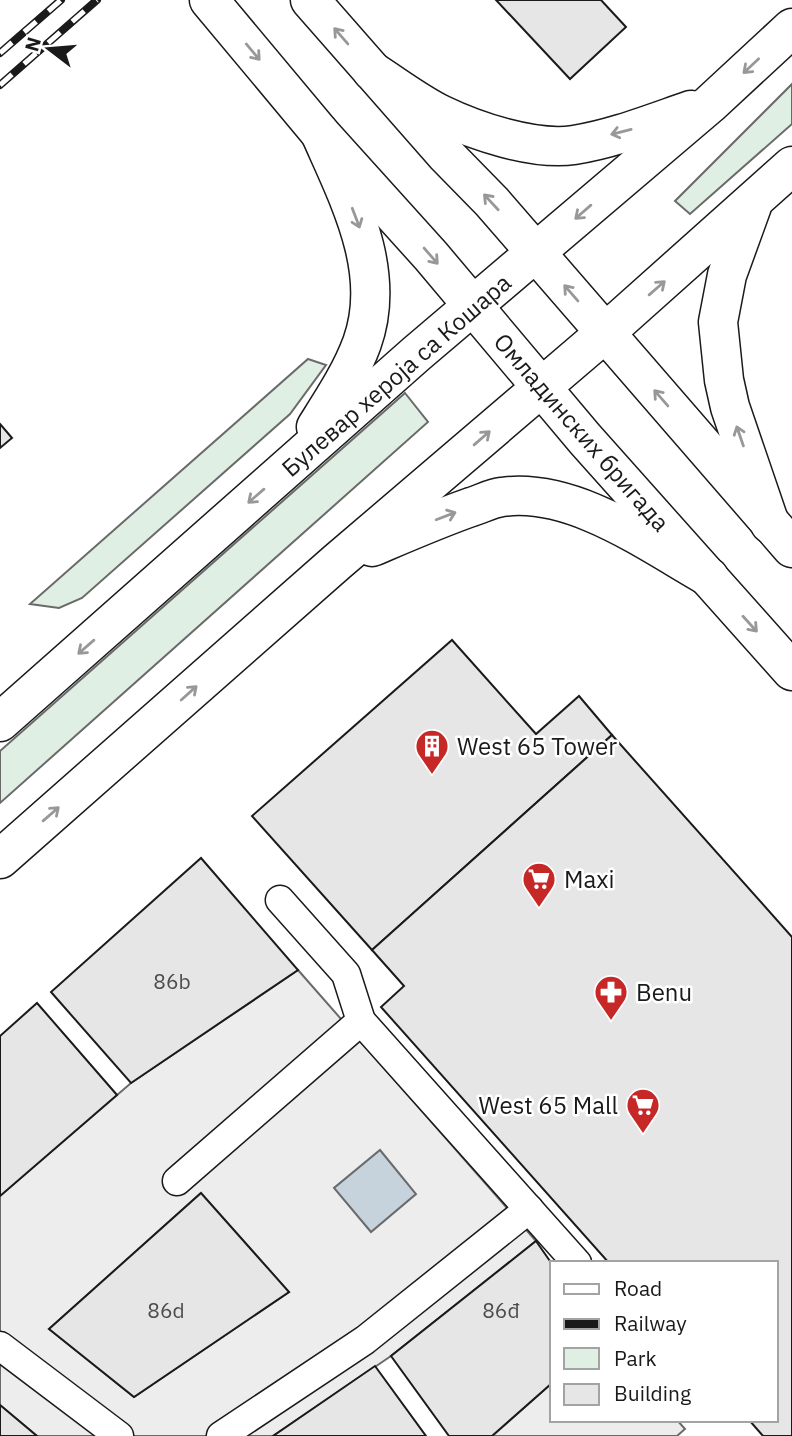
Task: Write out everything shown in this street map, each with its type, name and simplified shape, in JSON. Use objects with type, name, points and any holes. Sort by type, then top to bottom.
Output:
[{"type":"main road","name":"Омладинских бригада","points":[[209,0],[320,133],[474,306],[585,439],[792,671]]},
{"type":"main road","points":[[310,0],[537,253],[781,536]]},
{"type":"main road","name":"Булевар хероја са Кошара","points":[[0,722],[416,354],[710,104],[792,28]]},
{"type":"main road","points":[[372,71],[440,114],[486,131],[544,146],[586,142],[640,128],[710,104]]},
{"type":"main road","points":[[289,467],[343,385],[363,341],[369,307],[370,284],[364,240],[320,133]]},
{"type":"main road","points":[[0,859],[337,562],[605,333],[792,166]]},
{"type":"main road","points":[[754,201],[727,275],[718,322],[724,380],[730,407],[781,536]]},
{"type":"main road","points":[[337,562],[425,524],[501,497],[545,497],[574,506],[632,534],[709,577]]},
{"type":"street","points":[[280,900],[346,974],[361,1021],[574,1261]]},
{"type":"street","points":[[177,1181],[361,1021]]},
{"type":"street","points":[[221,1436],[365,1340],[529,1209]]},
{"type":"street","points":[[0,1346],[119,1436]]},
{"type":"green space","points":[[792,84],[792,124],[690,214],[675,201]]},
{"type":"green space","points":[[308,359],[326,365],[290,414],[82,598],[59,608],[30,604]]},
{"type":"green space","points":[[405,393],[428,422],[0,803],[0,751]]},
{"type":"shaded area","points":[[298,970],[536,1241],[391,1356],[273,1436],[37,1436],[0,1405],[0,1196],[131,1083]],"holes":[[[200,1194],[289,1292],[134,1397],[49,1329]]]},
{"type":"shaded area","points":[[380,1150],[416,1194],[371,1232],[334,1188]]},
{"type":"shaded area","points":[[550,1385],[550,1422],[679,1422],[685,1429],[677,1436],[492,1436]]},
{"type":"building","points":[[496,0],[601,0],[626,27],[570,79]]},
{"type":"building","points":[[0,424],[12,438],[0,448]]},
{"type":"building","name":"West 65 Tower","points":[[452,640],[536,734],[579,696],[612,735],[372,950],[252,816]]},
{"type":"building","name":"West 65 Mall","points":[[612,735],[792,937],[792,1436],[763,1436],[751,1422],[778,1422],[778,1261],[607,1261],[381,1007],[404,986],[372,950]]},
{"type":"building","points":[[201,858],[298,970],[131,1083],[51,992]]},
{"type":"building","points":[[37,1003],[117,1095],[0,1196],[0,1036]]},
{"type":"building","points":[[201,1193],[289,1292],[134,1397],[49,1329]]},
{"type":"building","points":[[536,1241],[550,1261],[550,1385],[492,1436],[449,1436],[391,1356]]},
{"type":"building","points":[[375,1366],[426,1436],[273,1436]]},
{"type":"building","points":[[0,1405],[37,1436],[0,1436]]},
{"type":"railway","points":[[0,53],[61,0]]},
{"type":"railway","points":[[0,85],[97,0]]},
{"type":"place","name":"West 65 Tower","points":[[432,776]]},
{"type":"place","name":"Maxi","points":[[539,909]]},
{"type":"place","name":"Benu","points":[[611,1022]]},
{"type":"place","name":"West 65 Mall","points":[[643,1135]]}]
